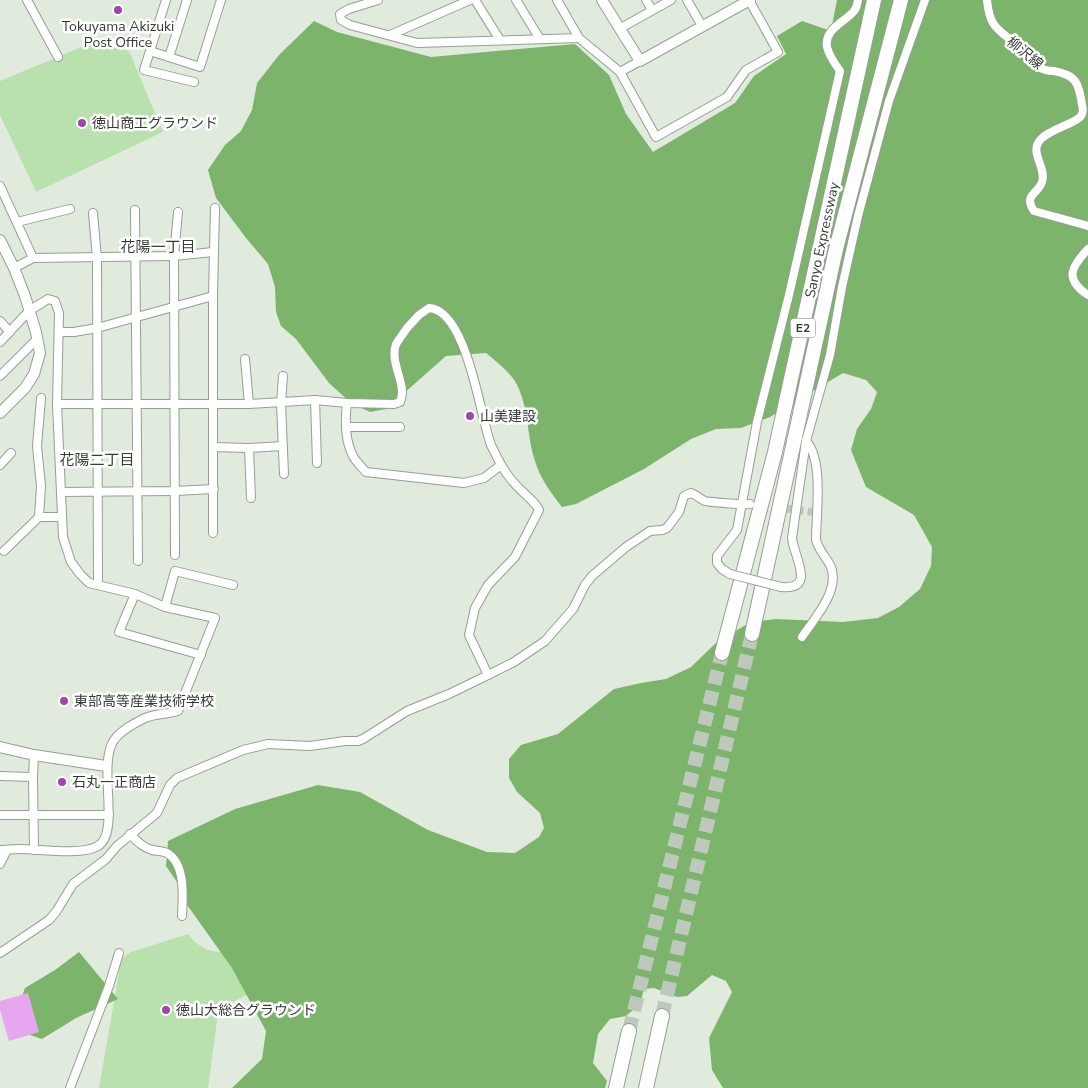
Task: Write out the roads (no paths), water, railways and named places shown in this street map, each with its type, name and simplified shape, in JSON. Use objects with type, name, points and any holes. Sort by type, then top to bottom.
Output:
[{"type":"highway","name":"Sanyo Expressway","points":[[722,653],[775,452],[874,0]]},
{"type":"highway","name":"Sanyo Expressway","points":[[752,634],[836,248],[901,0]]},
{"type":"highway","points":[[646,1088],[662,1016]]},
{"type":"highway","points":[[616,1088],[628,1030]]},
{"type":"street","points":[[27,0],[58,57]]},
{"type":"street","points":[[169,57],[187,0]]},
{"type":"street","points":[[150,51],[200,67],[221,0]]},
{"type":"street","points":[[378,0],[349,9],[340,14],[341,20],[350,25],[417,43],[579,38]]},
{"type":"street","points":[[390,35],[470,0]]},
{"type":"street","points":[[475,0],[500,40]]},
{"type":"street","points":[[516,0],[540,39]]},
{"type":"street","points":[[558,0],[579,38],[620,72],[656,137],[727,97],[746,70],[778,52],[750,0],[620,72]]},
{"type":"street","points":[[602,0],[640,61]]},
{"type":"street","points":[[646,0],[652,10]]},
{"type":"street","points":[[619,29],[671,0]]},
{"type":"street","points":[[687,0],[702,26]]},
{"type":"street","points":[[858,0],[854,12],[833,30],[828,38],[829,54],[840,71],[789,295],[757,422],[746,505],[737,530],[717,556],[718,563],[722,569],[730,574],[781,587],[792,588],[802,578],[792,538],[806,441],[830,356],[842,287],[858,216],[889,101],[925,0]]},
{"type":"street","name":"柳沢線","points":[[987,0],[988,12],[999,32],[1016,44],[1039,67],[1066,74],[1074,78],[1077,84],[1083,109],[1081,116],[1072,122],[1056,128],[1039,140],[1036,146],[1037,157],[1044,172],[1042,183],[1030,199],[1034,211],[1088,226]]},
{"type":"street","points":[[163,1],[144,70],[194,82]]},
{"type":"street","points":[[0,186],[33,258]]},
{"type":"street","points":[[214,533],[213,252],[215,208]]},
{"type":"street","points":[[17,222],[70,209]]},
{"type":"street","points":[[135,210],[138,561]]},
{"type":"street","points":[[175,555],[174,256],[178,212]]},
{"type":"street","points":[[93,213],[97,258],[98,584]]},
{"type":"street","points":[[0,240],[14,268],[38,338],[40,353],[34,374],[25,388],[0,413]]},
{"type":"street","points":[[1088,248],[1076,265],[1072,276],[1073,282],[1088,295]]},
{"type":"street","points":[[14,268],[33,258],[174,256],[213,252]]},
{"type":"street","points":[[59,332],[74,332],[97,328],[213,296]]},
{"type":"street","points":[[0,342],[29,311],[48,299],[55,302],[59,313],[58,404],[61,517],[64,545],[71,562],[80,574],[89,583],[135,594],[165,607],[215,618],[178,711],[165,715],[147,716],[130,726],[114,740],[106,766],[109,815],[107,832],[100,844],[91,849],[70,851],[4,850],[0,864]]},
{"type":"street","points":[[58,404],[249,404],[315,400],[394,404],[400,402],[403,394],[394,359],[396,344],[419,315],[429,308],[435,308],[448,318],[465,352],[473,372],[492,445],[501,465],[516,485],[537,505],[539,510],[515,558],[488,585],[475,608],[469,635],[488,675]]},
{"type":"street","points":[[0,321],[10,332]]},
{"type":"street","points":[[0,376],[38,338]]},
{"type":"street","points":[[245,359],[249,404]]},
{"type":"street","points":[[282,376],[281,403],[284,474]]},
{"type":"street","points":[[4,551],[39,517],[40,486],[37,446],[41,398]]},
{"type":"street","points":[[315,400],[317,463]]},
{"type":"street","points":[[347,403],[346,427],[350,446],[354,457],[366,472],[464,483],[484,478],[501,465]]},
{"type":"street","points":[[346,427],[400,427]]},
{"type":"street","points":[[802,637],[823,606],[832,584],[833,575],[816,540],[814,512],[816,462],[811,447],[806,441]]},
{"type":"street","points":[[213,446],[249,448],[283,446]]},
{"type":"street","points":[[249,448],[251,498]]},
{"type":"street","points":[[0,465],[11,453]]},
{"type":"street","points":[[60,492],[175,492],[214,489]]},
{"type":"street","points":[[0,953],[49,920],[73,884],[106,859],[130,834],[157,813],[170,785],[177,778],[243,750],[268,744],[310,746],[358,741],[407,711],[449,694],[514,662],[546,641],[573,609],[585,585],[592,576],[643,535],[650,531],[667,528],[679,512],[684,496],[687,494],[691,493],[710,502],[746,505]]},
{"type":"street","points":[[39,517],[61,517]]},
{"type":"street","points":[[165,607],[175,571],[233,585]]},
{"type":"street","points":[[135,594],[119,632],[201,655]]},
{"type":"street","points":[[0,747],[34,755],[106,766]]},
{"type":"street","points":[[34,755],[34,850]]},
{"type":"street","points":[[0,776],[33,777]]},
{"type":"street","points":[[0,814],[109,815]]},
{"type":"street","points":[[130,834],[139,844],[151,850],[167,853],[176,861],[182,880],[182,916]]},
{"type":"street","points":[[70,1088],[120,953]]},
{"type":"tunnel","points":[[760,505],[812,512]]},
{"type":"tunnel","points":[[662,1016],[752,634]]},
{"type":"tunnel","points":[[629,1031],[722,653]]},
{"type":"place","name":"Tokuyama Akizuki Post Office","points":[[118,10]]},
{"type":"place","name":"徳山商工グラウンド","points":[[82,123]]},
{"type":"place","name":"山美建設","points":[[470,416]]},
{"type":"place","name":"東部高等産業技術学校","points":[[64,701]]},
{"type":"place","name":"石丸一正商店","points":[[62,782]]},
{"type":"place","name":"徳山大総合グラウンド","points":[[166,1010]]},
{"type":"district","name":"花陽一丁目","points":[[158,247]]},
{"type":"district","name":"花陽二丁目","points":[[97,460]]}]
